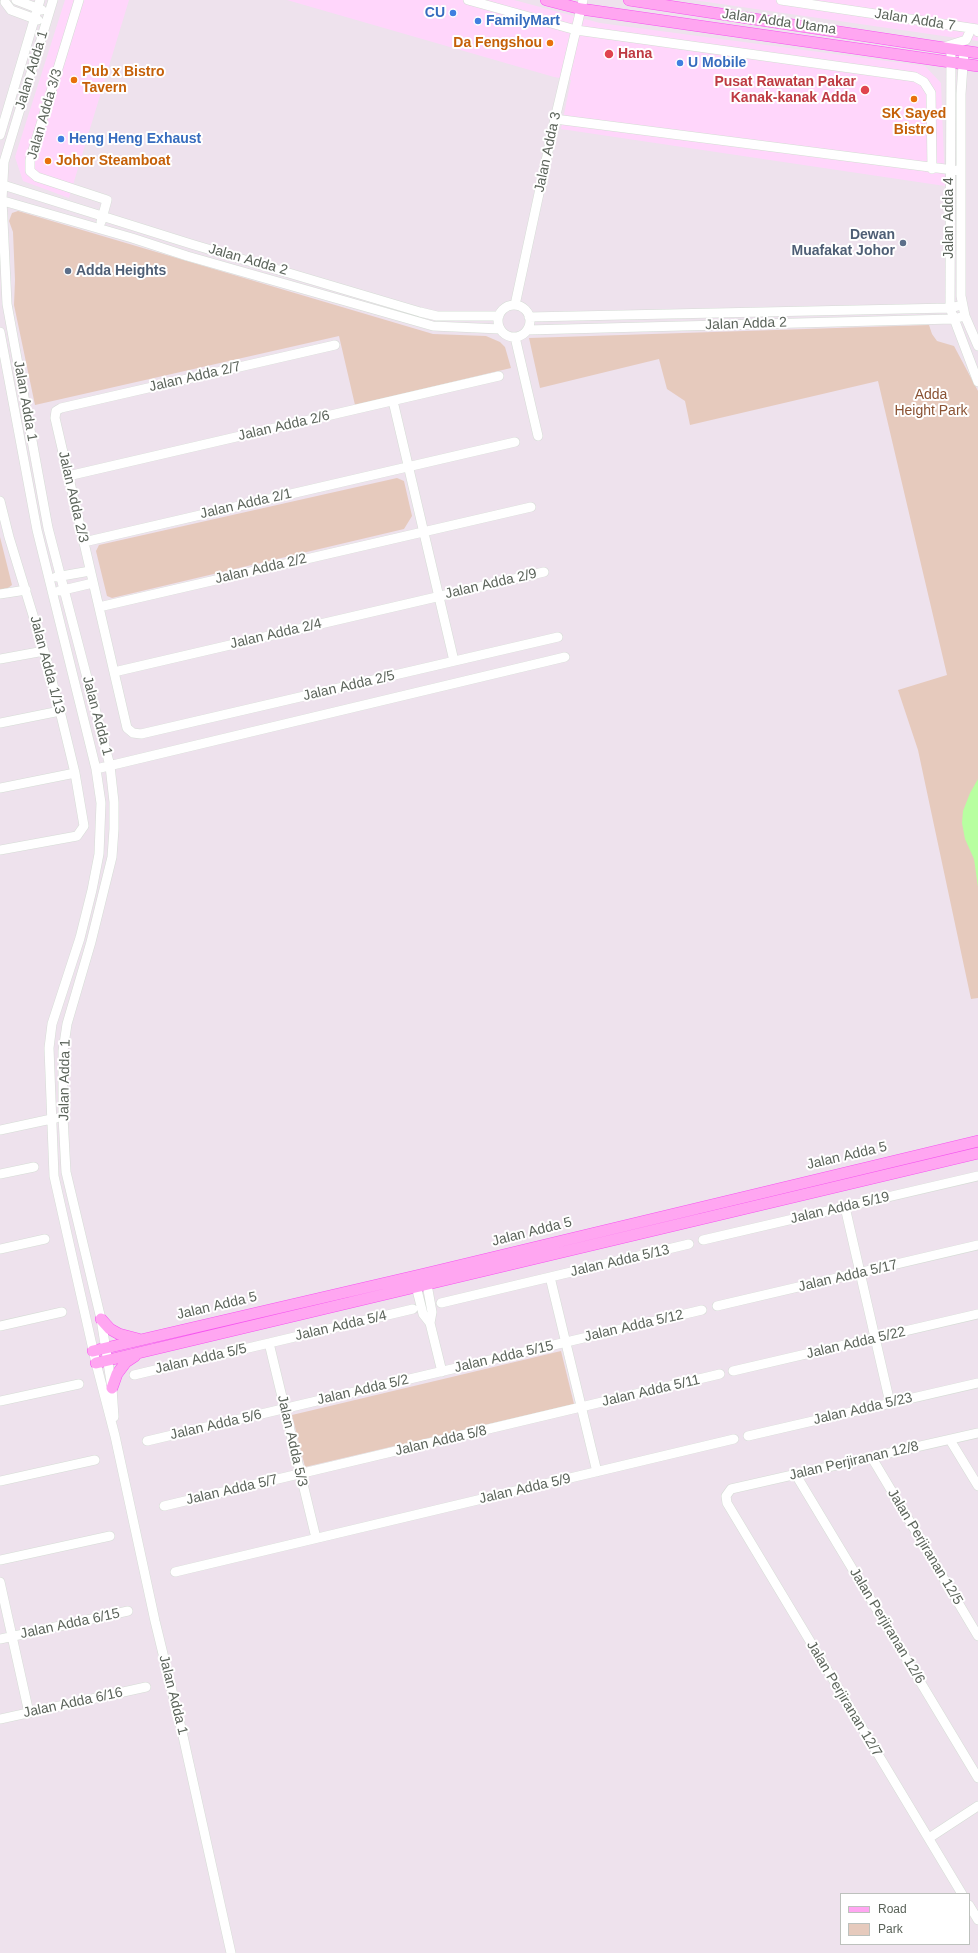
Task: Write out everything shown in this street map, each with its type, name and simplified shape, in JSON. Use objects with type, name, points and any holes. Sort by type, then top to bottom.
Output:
[{"type":"main road","name":"Jalan Adda Utama","points":[[546,0],[582,4],[978,66]]},
{"type":"main road","name":"Jalan Adda Utama","points":[[629,0],[978,53]]},
{"type":"main road","name":"Jalan Adda 5","points":[[96,1363],[420,1280],[737,1204],[978,1141]]},
{"type":"main road","name":"Jalan Adda 5","points":[[737,1204],[978,1153]]},
{"type":"main road","name":"Jalan Adda 5","points":[[93,1351],[140,1339],[420,1280]]},
{"type":"main road","points":[[101,1319],[110,1329],[119,1334],[140,1339]]},
{"type":"main road","points":[[112,1388],[117,1374],[126,1362],[138,1353]]},
{"type":"street","name":"Jalan Adda 1","points":[[53,0],[4,162],[1,184],[3,257],[10,318],[48,528],[110,766],[114,802],[112,857],[91,942],[66,1024],[63,1050],[66,1172],[101,1319],[112,1388],[115,1436]]},
{"type":"street","name":"Jalan Adda 3/3","points":[[79,0],[30,160],[30,171],[36,178],[108,200],[103,216]]},
{"type":"street","points":[[468,0],[576,30],[915,77],[924,82],[931,93],[932,169]]},
{"type":"street","name":"Jalan Adda 7","points":[[781,0],[975,30]]},
{"type":"street","points":[[46,22],[11,10],[9,1],[38,4],[49,12]]},
{"type":"street","name":"Jalan Adda 1","points":[[0,135],[38,4]]},
{"type":"street","name":"Jalan Adda 3","points":[[516,305],[555,119],[582,4]]},
{"type":"street","points":[[946,49],[966,40],[975,30]]},
{"type":"street","name":"Jalan Adda 4","points":[[946,49],[950,62],[950,308],[978,382]]},
{"type":"street","name":"Jalan Adda 4","points":[[964,51],[962,64],[961,171],[962,305],[965,316],[978,346]]},
{"type":"street","points":[[555,119],[932,169],[961,171]]},
{"type":"street","name":"Jalan Adda 2","points":[[1,184],[191,244],[437,316],[499,316]]},
{"type":"street","name":"Jalan Adda 2","points":[[1,200],[194,258],[392,313],[433,326],[500,329],[507,335],[515,336],[527,330],[953,319],[965,316]]},
{"type":"street","points":[[99,229],[103,216]]},
{"type":"street","points":[[919,308],[938,304],[943,301],[950,283]]},
{"type":"street","points":[[392,313],[395,304]]},
{"type":"street","points":[[500,329],[499,316],[504,309],[516,305],[524,309],[530,317],[527,330]]},
{"type":"street","name":"Jalan Adda 2","points":[[530,317],[950,308],[962,305]]},
{"type":"street","name":"Jalan Adda 1","points":[[0,332],[37,530],[96,769],[101,803],[99,854],[80,938],[52,1024],[49,1048],[54,1176],[93,1351],[115,1436],[155,1622],[183,1736],[231,1953]]},
{"type":"street","points":[[515,336],[538,436]]},
{"type":"street","name":"Jalan Adda 2/7","points":[[56,411],[61,408],[335,345]]},
{"type":"street","name":"Jalan Adda 2/6","points":[[68,476],[499,376]]},
{"type":"street","points":[[393,401],[454,661]]},
{"type":"street","name":"Jalan Adda 2/3","points":[[56,411],[55,418],[99,607]]},
{"type":"street","name":"Jalan Adda 2/1","points":[[84,542],[515,442]]},
{"type":"street","name":"Jalan Adda 1/13","points":[[0,501],[4,532],[26,590],[60,711],[75,773],[84,826],[82,831],[77,836],[0,850]]},
{"type":"street","name":"Jalan Adda 2/2","points":[[99,607],[531,507]]},
{"type":"street","points":[[49,579],[90,570]]},
{"type":"street","name":"Jalan Adda 2/9","points":[[438,596],[544,572]]},
{"type":"street","points":[[52,592],[93,583]]},
{"type":"street","points":[[0,594],[26,590]]},
{"type":"street","name":"Jalan Adda 2/4","points":[[114,672],[438,596]]},
{"type":"street","points":[[99,607],[114,672]]},
{"type":"street","name":"Jalan Adda 2/5","points":[[114,672],[127,728],[132,733],[141,734],[558,637]]},
{"type":"street","points":[[0,659],[44,651]]},
{"type":"street","points":[[96,769],[565,657]]},
{"type":"street","points":[[0,723],[60,711]]},
{"type":"street","points":[[0,788],[75,773]]},
{"type":"street","points":[[0,1130],[64,1117]]},
{"type":"street","points":[[0,1174],[34,1167]]},
{"type":"street","name":"Jalan Adda 5/19","points":[[703,1240],[978,1176]]},
{"type":"street","points":[[844,1207],[890,1403]]},
{"type":"street","points":[[0,1249],[45,1239]]},
{"type":"street","name":"Jalan Adda 5/13","points":[[441,1303],[689,1244]]},
{"type":"street","name":"Jalan Adda 5/17","points":[[717,1306],[978,1246]]},
{"type":"street","points":[[550,1277],[596,1472]]},
{"type":"street","points":[[420,1280],[432,1312],[430,1323],[442,1372]]},
{"type":"street","name":"Jalan Adda 5/4","points":[[269,1343],[413,1309]]},
{"type":"street","name":"Jalan Adda 5/12","points":[[566,1342],[702,1310]]},
{"type":"street","points":[[0,1326],[62,1312]]},
{"type":"street","name":"Jalan Adda 5/22","points":[[733,1371],[978,1314]]},
{"type":"street","name":"Jalan Adda 5/15","points":[[442,1372],[566,1342]]},
{"type":"street","name":"Jalan Adda 5/5","points":[[134,1375],[269,1343]]},
{"type":"street","name":"Jalan Adda 5/3","points":[[269,1343],[316,1538]]},
{"type":"street","name":"Jalan Adda 5/2","points":[[285,1409],[442,1372]]},
{"type":"street","name":"Jalan Adda 5/11","points":[[581,1407],[720,1374]]},
{"type":"street","name":"Jalan Adda 5/23","points":[[748,1436],[978,1383]]},
{"type":"street","points":[[0,1401],[79,1384]]},
{"type":"street","name":"Jalan Adda 5/8","points":[[300,1474],[581,1407]]},
{"type":"street","name":"Jalan Adda 5/6","points":[[147,1441],[285,1409]]},
{"type":"street","name":"Jalan Perjiranan 12/8","points":[[727,1503],[726,1496],[731,1489],[978,1433]]},
{"type":"street","name":"Jalan Adda 5/9","points":[[316,1538],[734,1439]]},
{"type":"street","points":[[950,1440],[978,1486]]},
{"type":"street","name":"Jalan Perjiranan 12/5","points":[[872,1458],[978,1636]]},
{"type":"street","points":[[0,1481],[95,1460]]},
{"type":"street","name":"Jalan Adda 5/7","points":[[164,1506],[300,1474]]},
{"type":"street","name":"Jalan Perjiranan 12/6","points":[[796,1474],[978,1778]]},
{"type":"street","name":"Jalan Perjiranan 12/7","points":[[727,1503],[961,1893]]},
{"type":"street","points":[[0,1560],[110,1536]]},
{"type":"street","points":[[174,1572],[316,1538]]},
{"type":"street","points":[[0,1582],[29,1713]]},
{"type":"street","name":"Jalan Adda 6/15","points":[[0,1640],[128,1611]]},
{"type":"street","name":"Jalan Adda 6/16","points":[[0,1719],[146,1687]]},
{"type":"street","points":[[929,1838],[978,1806]]},
{"type":"street","points":[[970,1907],[978,1920]]},
{"type":"shaded area","points":[[65,0],[129,0],[69,198],[23,181],[15,157]]},
{"type":"shaded area","points":[[287,0],[514,0],[600,23],[925,66],[941,83],[945,186],[561,129],[571,80],[554,77]]},
{"type":"shaded area","points":[[693,0],[978,0],[978,41]]},
{"type":"shaded area","points":[[978,779],[978,887],[974,859],[965,839],[962,823],[963,811],[970,793]]},
{"type":"green space","points":[[18,211],[433,334],[486,336],[500,342],[505,347],[511,368],[355,405],[339,336],[35,405],[14,305],[15,280],[13,232],[9,221],[12,213]]},
{"type":"green space","name":"Adda Height Park","points":[[929,325],[932,334],[937,341],[954,346],[978,391],[978,998],[971,999],[918,750],[898,690],[947,675],[878,381],[690,425],[685,401],[667,389],[659,359],[540,388],[529,338]]},
{"type":"green space","points":[[397,478],[404,481],[412,516],[404,529],[112,598],[107,596],[96,551],[99,545]]},
{"type":"green space","points":[[0,537],[12,585],[8,588],[0,590]]},
{"type":"green space","points":[[561,1351],[574,1404],[305,1467],[292,1415]]},
{"type":"place","name":"CU","points":[[453,13]]},
{"type":"place","name":"FamilyMart","points":[[478,21]]},
{"type":"place","name":"Da Fengshou","points":[[550,43]]},
{"type":"place","name":"Hana","points":[[609,54]]},
{"type":"place","name":"U Mobile","points":[[680,63]]},
{"type":"place","name":"Pub x Bistro Tavern","points":[[74,80]]},
{"type":"place","name":"Pusat Rawatan Pakar Kanak-kanak Adda","points":[[865,90]]},
{"type":"place","name":"SK Sayed Bistro","points":[[914,99]]},
{"type":"place","name":"Heng Heng Exhaust","points":[[61,139]]},
{"type":"place","name":"Johor Steamboat","points":[[48,161]]},
{"type":"place","name":"Dewan Muafakat Johor","points":[[903,243]]},
{"type":"place","name":"Adda Heights","points":[[68,271]]}]
